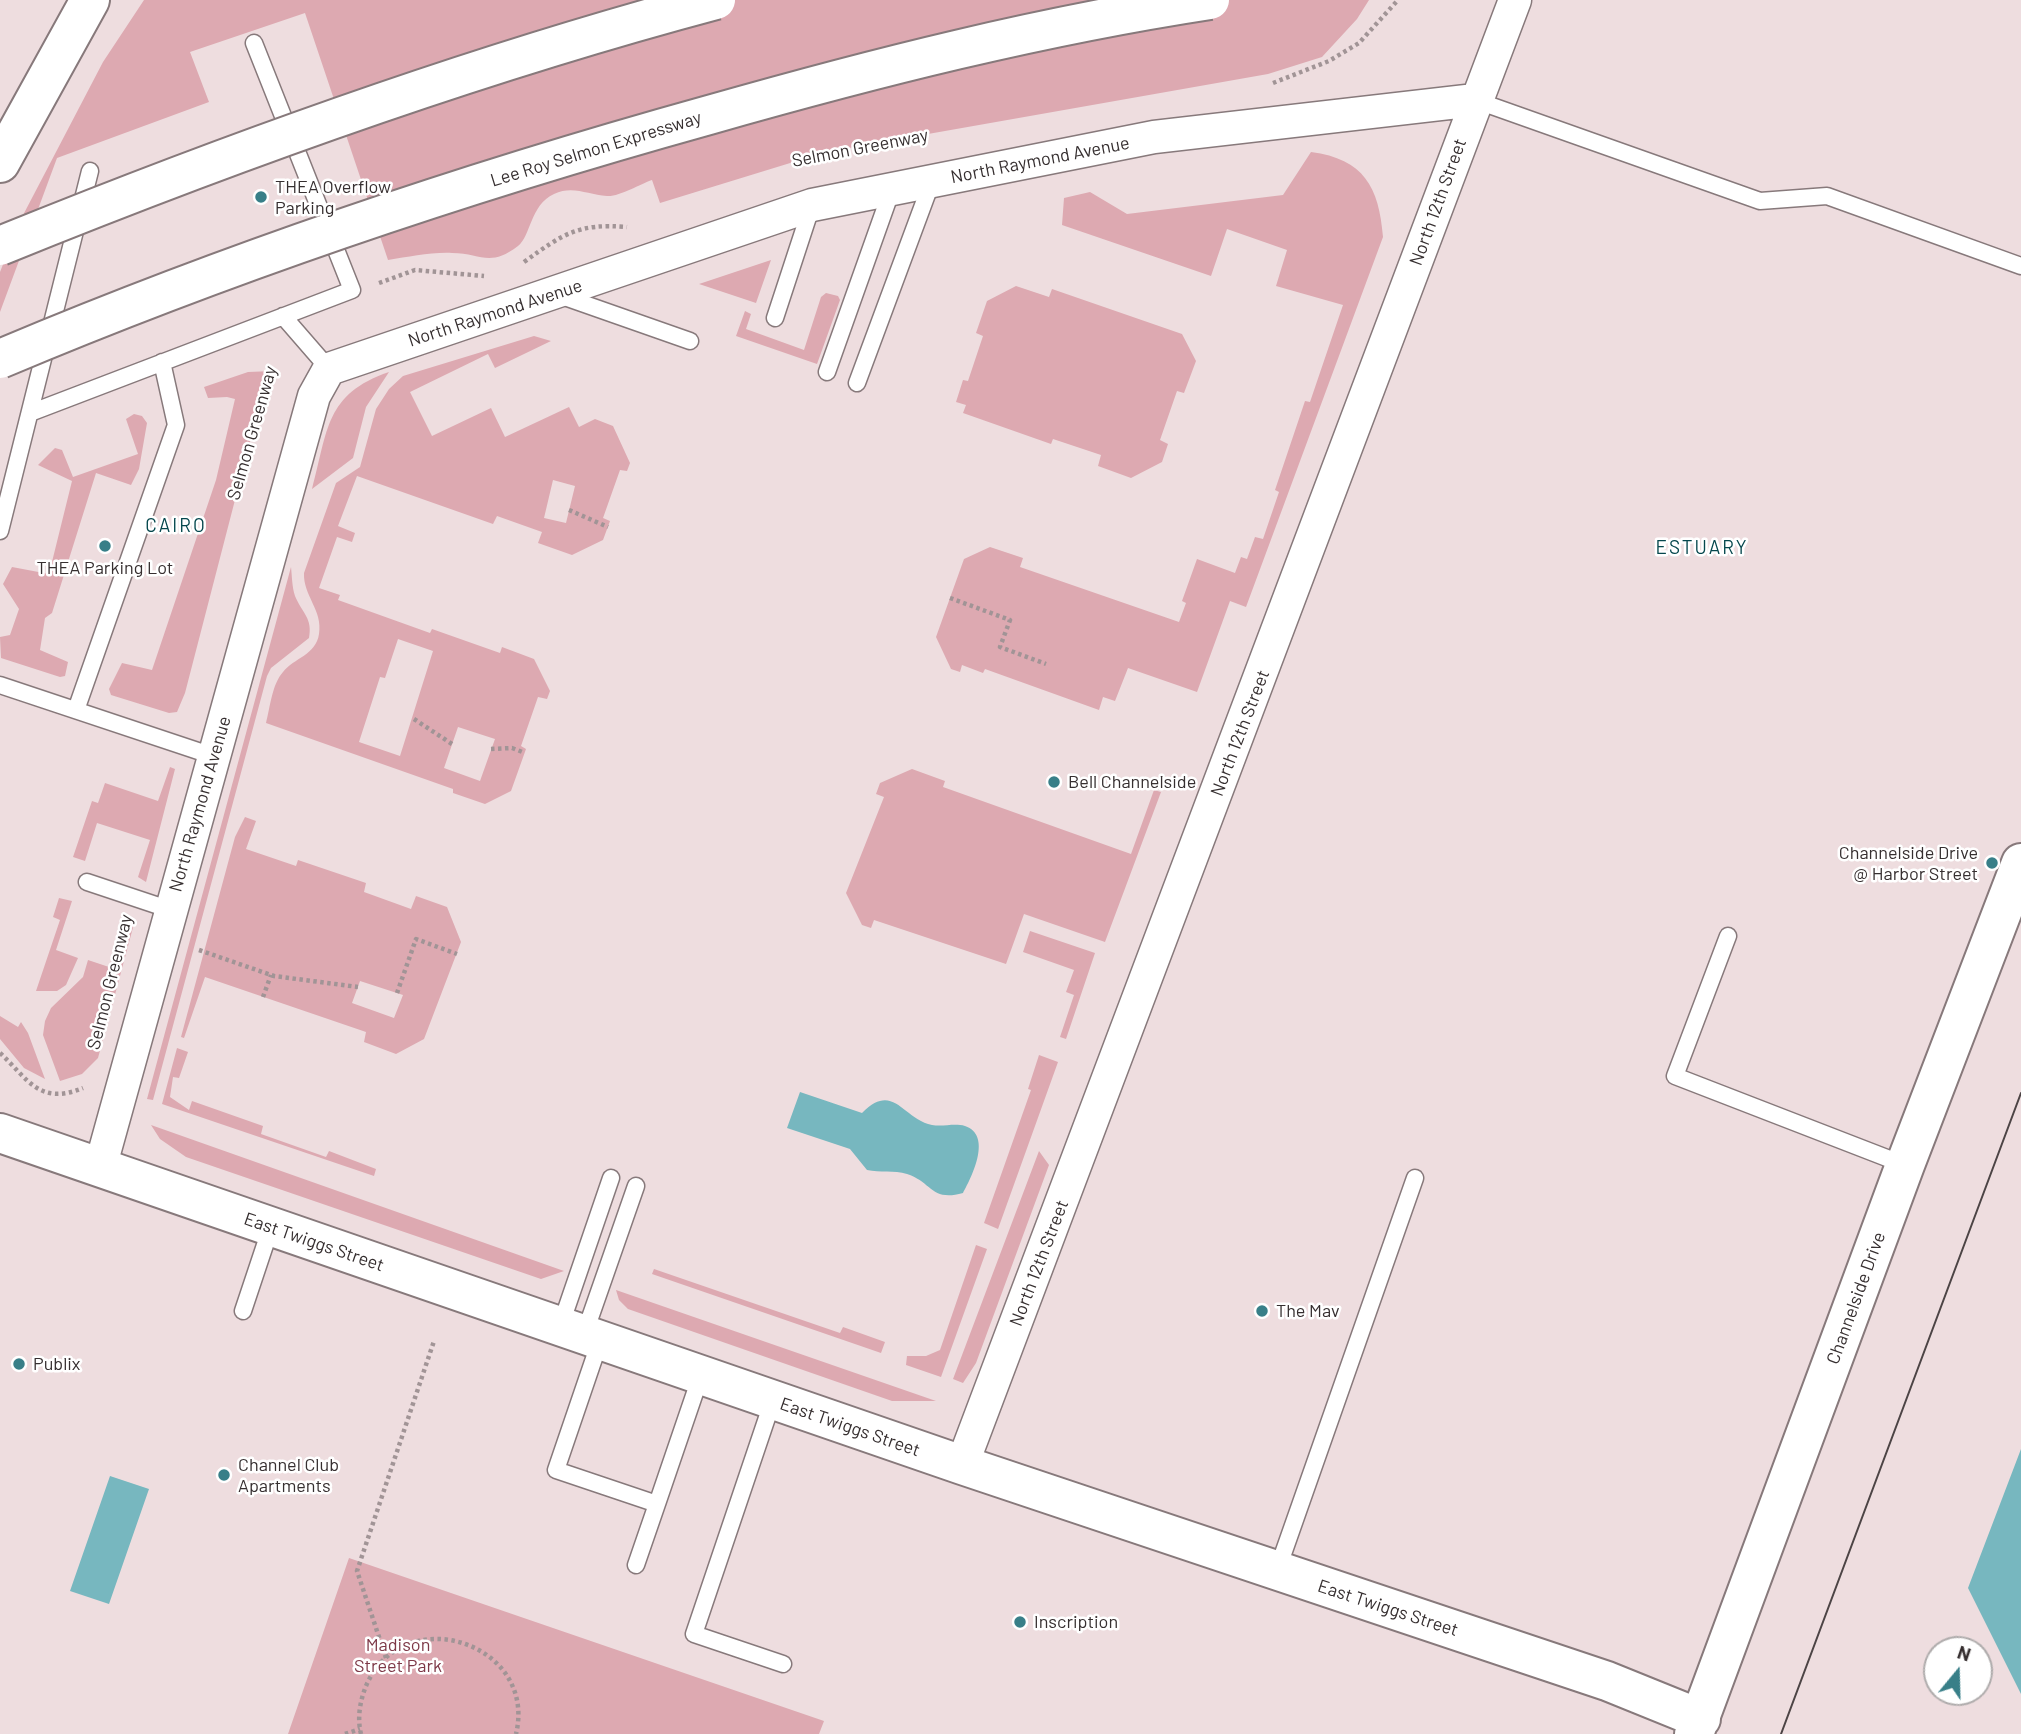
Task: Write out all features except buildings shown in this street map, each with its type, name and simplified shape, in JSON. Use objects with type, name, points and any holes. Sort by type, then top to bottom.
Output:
[{"type":"main road","points":[[0,163],[90,0]]},
{"type":"main road","points":[[0,246],[329,119],[569,42],[716,0]]},
{"type":"main road","name":"Lee Roy Selmon Expressway","points":[[0,359],[205,276],[555,158],[964,47],[1210,0]]},
{"type":"main road","name":"Channelside Drive","points":[[1701,1729],[1905,1165],[2021,863]]},
{"type":"main road","name":"East Twiggs Street","points":[[0,1133],[962,1465],[1607,1681],[1701,1729]]},
{"type":"street","name":"North 12th Street","points":[[962,1465],[1253,702],[1475,100],[1516,0]]},
{"type":"street","name":"North Raymond Avenue","points":[[100,1168],[314,396],[329,369],[813,205],[1154,137],[1475,100]]},
{"type":"lane","points":[[30,413],[352,290],[254,43]]},
{"type":"lane","points":[[1475,100],[1760,201],[1827,196],[2021,266]]},
{"type":"lane","points":[[0,531],[90,171]]},
{"type":"lane","points":[[857,383],[932,181]]},
{"type":"lane","points":[[827,372],[892,189]]},
{"type":"lane","points":[[775,318],[813,205]]},
{"type":"lane","points":[[555,294],[690,341]]},
{"type":"lane","points":[[283,316],[329,369]]},
{"type":"lane","points":[[76,710],[176,425],[162,362]]},
{"type":"lane","points":[[0,685],[213,756]]},
{"type":"lane","points":[[87,882],[171,909]]},
{"type":"lane","points":[[1728,936],[1675,1076],[1905,1165]]},
{"type":"lane","points":[[611,1178],[556,1469],[657,1504]]},
{"type":"lane","points":[[1277,1571],[1415,1178]]},
{"type":"lane","points":[[581,1334],[636,1186]]},
{"type":"lane","points":[[243,1311],[271,1227]]},
{"type":"lane","points":[[636,1565],[701,1375]]},
{"type":"lane","points":[[774,1400],[694,1634],[783,1664]]},
{"type":"path","points":[[1270,84],[1329,61],[1359,43],[1398,0]]},
{"type":"path","points":[[515,268],[559,235],[599,225],[630,227]]},
{"type":"path","points":[[371,286],[415,270],[488,276]]},
{"type":"path","points":[[569,510],[608,527]]},
{"type":"path","points":[[950,598],[1010,621],[1000,647],[1046,664]]},
{"type":"path","points":[[414,719],[452,744]]},
{"type":"path","points":[[491,749],[512,748],[525,752]]},
{"type":"path","points":[[397,993],[416,939],[457,954]]},
{"type":"path","points":[[198,949],[271,975],[358,987]]},
{"type":"path","points":[[262,997],[271,975]]},
{"type":"path","points":[[0,1053],[29,1084],[44,1092],[68,1095],[91,1082]]},
{"type":"path","points":[[386,1658],[357,1571],[434,1340]]},
{"type":"path","points":[[345,1734],[361,1732],[361,1699],[371,1674],[386,1658],[413,1642],[439,1638],[466,1642],[488,1655],[506,1674],[517,1698],[516,1734]]},
{"type":"green space","points":[[144,0],[1369,0],[1357,19],[1322,57],[1268,74],[826,152],[660,203],[652,180],[612,196],[574,190],[561,191],[540,205],[522,241],[508,253],[492,258],[444,253],[388,260],[305,13],[190,52],[209,102],[57,158],[0,312],[0,272],[21,219],[103,62]]},
{"type":"green space","points":[[1311,152],[1344,161],[1365,178],[1378,204],[1383,237],[1246,607],[1230,601],[1197,692],[1128,668],[1115,701],[1103,697],[1099,710],[985,669],[983,673],[962,665],[960,672],[951,669],[936,637],[964,559],[990,547],[1023,558],[1020,567],[1179,622],[1186,603],[1182,601],[1197,559],[1235,573],[1241,557],[1247,559],[1255,537],[1263,539],[1279,492],[1275,490],[1305,401],[1310,402],[1343,305],[1276,286],[1287,250],[1227,229],[1211,276],[1062,225],[1064,198],[1090,192],[1127,214],[1283,195]]},
{"type":"green space","points":[[771,260],[756,303],[699,284]]},
{"type":"green space","points":[[1016,286],[1049,297],[1052,289],[1182,334],[1196,361],[1184,393],[1177,391],[1160,440],[1168,444],[1162,462],[1131,478],[1098,466],[1101,455],[1053,439],[1051,444],[963,413],[966,405],[956,402],[963,380],[968,381],[983,336],[976,333],[987,301]]},
{"type":"green space","points":[[826,293],[838,296],[840,300],[817,364],[736,336],[745,311],[751,314],[746,329],[804,350],[821,297]]},
{"type":"green space","points":[[534,336],[551,341],[495,368],[488,354],[410,392],[432,436],[491,408],[505,437],[569,407],[579,427],[595,419],[613,426],[630,463],[627,471],[620,470],[603,518],[610,521],[603,540],[572,555],[538,543],[542,532],[497,516],[493,524],[357,476],[338,526],[355,533],[352,542],[337,537],[319,588],[340,595],[338,600],[430,633],[432,629],[500,653],[502,647],[534,659],[550,691],[547,699],[538,697],[521,746],[526,749],[511,791],[485,804],[453,793],[453,789],[266,723],[279,677],[309,652],[317,641],[318,618],[306,589],[304,573],[336,483],[360,467],[376,409],[389,389],[403,376]],"holes":[[[553,480],[575,486],[566,523],[544,518]],[[398,639],[433,651],[400,756],[359,742],[380,677],[385,678]],[[458,727],[495,739],[480,781],[444,768]]]},
{"type":"green space","points":[[273,371],[257,415],[185,693],[177,712],[169,713],[111,695],[109,689],[122,663],[152,670],[216,480],[235,399],[208,398],[204,387],[248,372]]},
{"type":"green space","points":[[389,372],[366,407],[353,458],[312,489],[332,417],[341,403],[352,391]]},
{"type":"green space","points":[[134,414],[142,416],[147,423],[139,469],[131,485],[96,473],[52,613],[45,618],[40,650],[68,662],[65,676],[60,677],[1,658],[0,637],[10,635],[19,609],[3,584],[12,567],[49,574],[72,481],[38,465],[55,448],[62,450],[73,477],[138,454],[126,419]]},
{"type":"green space","points":[[291,567],[295,596],[309,625],[309,638],[271,668],[267,676],[153,1100],[147,1099]]},
{"type":"green space","points":[[170,767],[175,769],[146,882],[138,877],[150,840],[97,823],[85,861],[73,857],[92,801],[98,803],[105,783],[158,801]]},
{"type":"green space","points":[[912,769],[945,781],[943,787],[1131,854],[1154,790],[1161,792],[1105,942],[1024,914],[1006,964],[874,920],[871,928],[862,925],[846,893],[884,797],[876,794],[880,783]]},
{"type":"green space","points":[[245,817],[256,821],[246,849],[296,866],[298,860],[366,883],[364,892],[411,909],[416,896],[447,907],[461,942],[424,1039],[396,1054],[364,1042],[366,1032],[205,977],[184,1038],[181,1037],[235,837]],"holes":[[[360,981],[403,995],[394,1018],[352,1003]]]},
{"type":"green space","points":[[59,898],[72,901],[56,950],[78,958],[66,985],[57,991],[36,991],[60,920],[53,917]]},
{"type":"green space","points":[[135,920],[98,1058],[82,1074],[60,1081],[43,1035],[45,1021],[51,1008],[83,977],[88,960],[109,967],[123,924]]},
{"type":"green space","points":[[1030,931],[1095,953],[1066,1039],[1060,1037],[1074,995],[1066,992],[1074,970],[1023,952]]},
{"type":"green space","points":[[0,1016],[18,1027],[21,1022],[28,1033],[45,1079],[24,1068],[0,1039]]},
{"type":"green space","points":[[177,1048],[188,1052],[179,1078],[173,1077],[170,1097],[189,1110],[192,1101],[263,1126],[261,1134],[326,1157],[329,1151],[376,1169],[374,1176],[162,1104]]},
{"type":"green space","points":[[1039,1055],[1058,1062],[998,1229],[984,1223],[1031,1090],[1028,1089]]},
{"type":"green space","points":[[151,1125],[564,1271],[541,1279],[186,1157],[160,1139]]},
{"type":"green space","points":[[1039,1151],[1049,1165],[976,1363],[963,1383],[953,1379]]},
{"type":"green space","points":[[976,1245],[987,1249],[941,1377],[906,1365],[907,1356],[926,1356],[940,1350]]},
{"type":"green space","points":[[654,1269],[840,1333],[843,1327],[885,1342],[881,1353],[652,1274]]},
{"type":"green space","points":[[616,1290],[936,1401],[892,1401],[628,1309],[619,1300]]},
{"type":"green space","name":"Madison Street Park","points":[[349,1558],[824,1721],[819,1734],[288,1734]]},
{"type":"water","points":[[800,1092],[862,1113],[873,1104],[890,1101],[932,1125],[965,1126],[973,1131],[979,1146],[975,1166],[963,1193],[944,1195],[907,1174],[867,1170],[850,1149],[787,1128]]},
{"type":"water","points":[[2021,1449],[2021,1694],[1968,1588]]},
{"type":"water","points":[[110,1476],[149,1489],[109,1604],[70,1591]]},
{"type":"tram line","points":[[1781,1734],[2021,1093]]},
{"type":"place","name":"THEA Overflow Parking","points":[[261,197]]},
{"type":"place","name":"THEA Parking Lot","points":[[105,546]]},
{"type":"place","name":"Bell Channelside","points":[[1054,782]]},
{"type":"place","name":"Channelside Drive @ Harbor Street","points":[[1992,863]]},
{"type":"place","name":"The Mav","points":[[1262,1311]]},
{"type":"place","name":"Publix","points":[[19,1364]]},
{"type":"place","name":"Channel Club Apartments","points":[[224,1475]]},
{"type":"place","name":"Inscription","points":[[1020,1622]]},
{"type":"district","name":"CAIRO","points":[[176,526]]},
{"type":"district","name":"ESTUARY","points":[[1702,548]]}]
